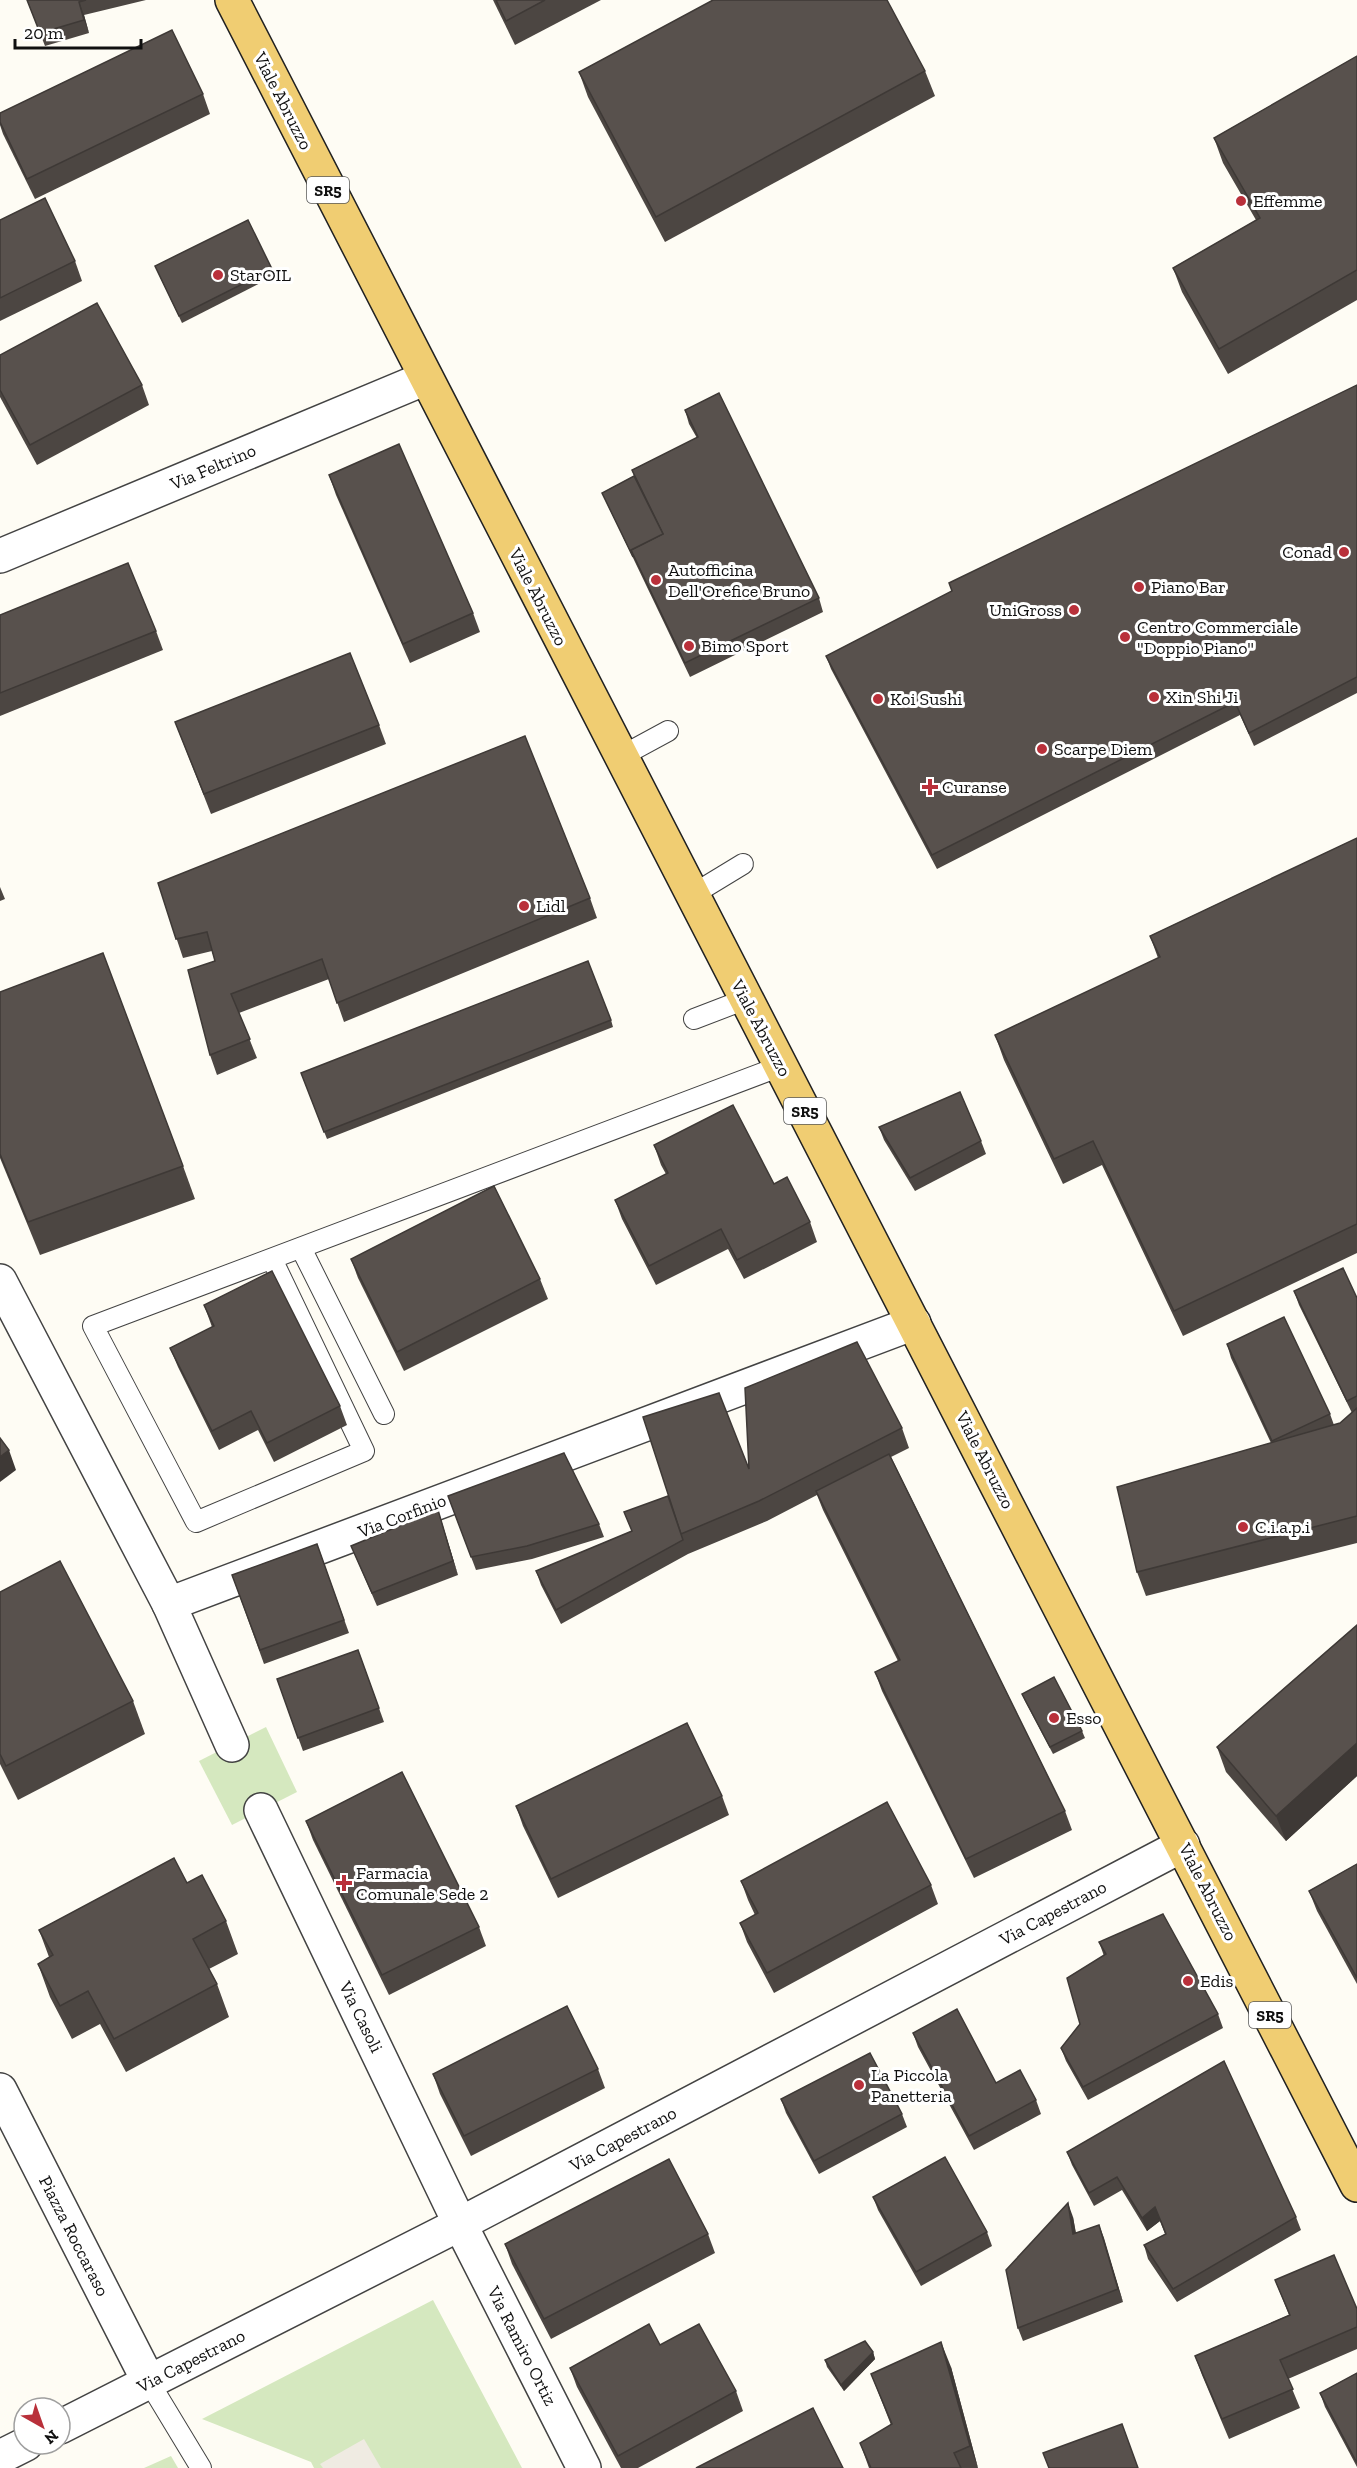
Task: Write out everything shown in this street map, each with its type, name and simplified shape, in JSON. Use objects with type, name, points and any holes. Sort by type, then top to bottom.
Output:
[{"type":"main road","name":"Viale Abruzzo","points":[[232,0],[1357,2185]]},
{"type":"street","name":"Via Feltrino","points":[[0,555],[426,378]]},
{"type":"street","points":[[0,1281],[169,1604],[232,1745]]},
{"type":"street","name":"Via Corfinio","points":[[169,1604],[914,1323]]},
{"type":"street","name":"Via Casoli","points":[[261,1810],[460,2224]]},
{"type":"street","name":"Via Capestrano","points":[[72,2421],[460,2224],[1183,1845]]},
{"type":"street","name":"Piazza Roccaraso","points":[[0,2090],[149,2382]]},
{"type":"street","name":"Via Ramiro Ortiz","points":[[460,2224],[584,2468]]},
{"type":"lane","points":[[620,757],[668,731]]},
{"type":"lane","points":[[692,895],[743,864]]},
{"type":"lane","points":[[694,1019],[746,999]]},
{"type":"lane","points":[[272,1259],[364,1450],[196,1522],[93,1326],[781,1066]]},
{"type":"lane","points":[[302,1248],[384,1414]]},
{"type":"lane","points":[[149,2382],[201,2468]]},
{"type":"green space","points":[[266,1727],[297,1792],[232,1825],[199,1761]]},
{"type":"green space","points":[[433,2300],[522,2468],[314,2468],[311,2462],[202,2419]]},
{"type":"green space","points":[[171,2456],[178,2468],[144,2468]]},
{"type":"shaded area","points":[[364,2439],[381,2468],[323,2468],[320,2464]]},
{"type":"building","points":[[27,0],[86,0],[79,2],[84,20],[40,33]]},
{"type":"building","points":[[496,0],[545,0],[506,21]]},
{"type":"building","points":[[713,0],[887,0],[925,71],[656,217],[579,72]]},
{"type":"building","points":[[172,30],[203,94],[27,179],[0,122],[0,113]]},
{"type":"building","points":[[1357,56],[1357,270],[1219,349],[1173,268],[1260,218],[1214,138]]},
{"type":"building","points":[[45,198],[75,261],[0,298],[0,220]]},
{"type":"building","points":[[248,220],[272,269],[179,316],[155,266]]},
{"type":"building","points":[[97,303],[142,385],[30,445],[0,390],[0,355]]},
{"type":"building","name":"Centro Commerciale \"Doppio Piano\"","points":[[1357,385],[1357,677],[1249,733],[1235,702],[932,855],[826,656],[952,591],[949,583]]},
{"type":"building","points":[[719,393],[819,598],[685,663],[631,550],[663,534],[632,470],[698,437],[685,410]]},
{"type":"building","points":[[399,444],[473,613],[403,644],[329,475]]},
{"type":"building","points":[[634,476],[663,534],[631,550],[633,557],[602,493]]},
{"type":"building","points":[[128,563],[156,631],[0,693],[0,615]]},
{"type":"building","points":[[350,653],[379,725],[204,794],[175,722]]},
{"type":"building","points":[[525,736],[590,898],[337,1003],[322,959],[231,994],[250,1039],[210,1055],[188,970],[215,961],[207,932],[176,939],[158,883]]},
{"type":"building","points":[[1357,838],[1357,1224],[1174,1311],[1093,1141],[1054,1159],[995,1035],[1160,957],[1150,936]]},
{"type":"building","points":[[103,953],[183,1166],[28,1222],[0,1154],[0,992]]},
{"type":"building","points":[[588,961],[611,1020],[324,1132],[301,1073]]},
{"type":"building","points":[[960,1092],[981,1141],[910,1178],[879,1127]]},
{"type":"building","points":[[733,1105],[774,1184],[787,1177],[810,1222],[737,1260],[721,1229],[649,1266],[615,1200],[668,1173],[654,1145]]},
{"type":"building","points":[[494,1186],[540,1279],[397,1352],[351,1259]]},
{"type":"building","points":[[1343,1268],[1357,1298],[1357,1396],[1347,1401],[1294,1291]]},
{"type":"building","points":[[272,1271],[340,1406],[267,1443],[251,1411],[212,1431],[170,1348],[214,1326],[204,1305]]},
{"type":"building","points":[[1284,1317],[1330,1414],[1272,1441],[1227,1344]]},
{"type":"building","points":[[857,1342],[902,1428],[759,1501],[681,1534],[643,1417],[719,1393],[749,1469],[745,1388]]},
{"type":"building","name":"C.i.a.p.i","points":[[1357,1408],[1357,1516],[1137,1572],[1117,1487],[1340,1423]]},
{"type":"building","points":[[0,1438],[9,1450],[0,1457]]},
{"type":"building","points":[[564,1453],[599,1524],[527,1546],[471,1557],[448,1496]]},
{"type":"building","points":[[889,1454],[1065,1811],[966,1859],[875,1672],[900,1660],[816,1491]]},
{"type":"building","points":[[668,1496],[683,1540],[556,1610],[536,1571],[632,1531],[624,1512]]},
{"type":"building","points":[[438,1510],[453,1561],[372,1593],[351,1546]]},
{"type":"building","points":[[317,1544],[344,1620],[260,1650],[232,1575]]},
{"type":"building","points":[[60,1561],[133,1701],[6,1766],[0,1754],[0,1592]]},
{"type":"building","points":[[1357,1625],[1357,1743],[1276,1816],[1217,1747]]},
{"type":"building","points":[[358,1650],[379,1708],[298,1738],[277,1679]]},
{"type":"building","points":[[1054,1677],[1082,1731],[1050,1747],[1022,1694]]},
{"type":"building","points":[[687,1723],[722,1796],[551,1879],[516,1806]]},
{"type":"building","points":[[402,1772],[479,1927],[382,1975],[306,1821]]},
{"type":"building","points":[[887,1802],[931,1885],[767,1973],[740,1923],[758,1913],[741,1881]]},
{"type":"building","points":[[174,1858],[187,1883],[202,1875],[226,1921],[193,1939],[217,1984],[114,2039],[88,1991],[60,2006],[38,1964],[53,1955],[39,1930]]},
{"type":"building","points":[[1357,1864],[1357,1978],[1309,1891]]},
{"type":"building","points":[[1163,1914],[1218,2014],[1083,2087],[1061,2048],[1080,2024],[1067,1978],[1106,1954],[1099,1942]]},
{"type":"building","points":[[567,2006],[598,2069],[464,2136],[433,2074]]},
{"type":"building","points":[[957,2009],[996,2083],[1020,2070],[1036,2100],[969,2136],[913,2033]]},
{"type":"building","points":[[870,2053],[902,2114],[814,2161],[781,2099]]},
{"type":"building","points":[[1224,2061],[1296,2217],[1173,2289],[1144,2245],[1166,2234],[1155,2207],[1142,2218],[1117,2177],[1089,2193],[1067,2152]]},
{"type":"building","points":[[945,2157],[987,2232],[916,2272],[873,2197]]},
{"type":"building","points":[[669,2159],[708,2234],[544,2319],[505,2244]]},
{"type":"building","points":[[1068,2203],[1073,2234],[1099,2225],[1118,2289],[1018,2328],[1006,2270]]},
{"type":"building","points":[[1334,2255],[1357,2309],[1357,2327],[1280,2360],[1293,2389],[1222,2419],[1195,2356],[1290,2315],[1275,2280]]},
{"type":"building","points":[[649,2324],[660,2345],[699,2324],[736,2391],[618,2456],[570,2368]]},
{"type":"building","points":[[865,2341],[873,2352],[841,2385],[825,2360]]},
{"type":"building","points":[[941,2342],[970,2446],[954,2453],[961,2468],[871,2468],[860,2443],[892,2424],[871,2374]]},
{"type":"building","points":[[1357,2373],[1357,2463],[1320,2393]]},
{"type":"building","points":[[813,2408],[843,2468],[696,2468]]},
{"type":"building","points":[[1122,2424],[1138,2468],[1049,2468],[1043,2453]]},
{"type":"place","name":"Effemme","points":[[1241,201]]},
{"type":"place","name":"StarOIL","points":[[218,275]]},
{"type":"place","name":"Conad","points":[[1344,552]]},
{"type":"place","name":"Autofficina Dell'Orefice Bruno","points":[[656,580]]},
{"type":"place","name":"Piano Bar","points":[[1139,587]]},
{"type":"place","name":"UniGross","points":[[1074,610]]},
{"type":"place","name":"Centro Commerciale \"Doppio Piano\"","points":[[1125,637]]},
{"type":"place","name":"Bimo Sport","points":[[689,646]]},
{"type":"place","name":"Xin Shi Ji","points":[[1154,697]]},
{"type":"place","name":"Koi Sushi","points":[[878,699]]},
{"type":"place","name":"Scarpe Diem","points":[[1042,749]]},
{"type":"place","name":"Curanse","points":[[930,787]]},
{"type":"place","name":"Lidl","points":[[524,906]]},
{"type":"place","name":"C.i.a.p.i","points":[[1243,1527]]},
{"type":"place","name":"Esso","points":[[1054,1718]]},
{"type":"place","name":"Farmacia Comunale Sede 2","points":[[344,1883]]},
{"type":"place","name":"Edis","points":[[1188,1981]]},
{"type":"place","name":"La Piccola Panetteria","points":[[859,2085]]}]
